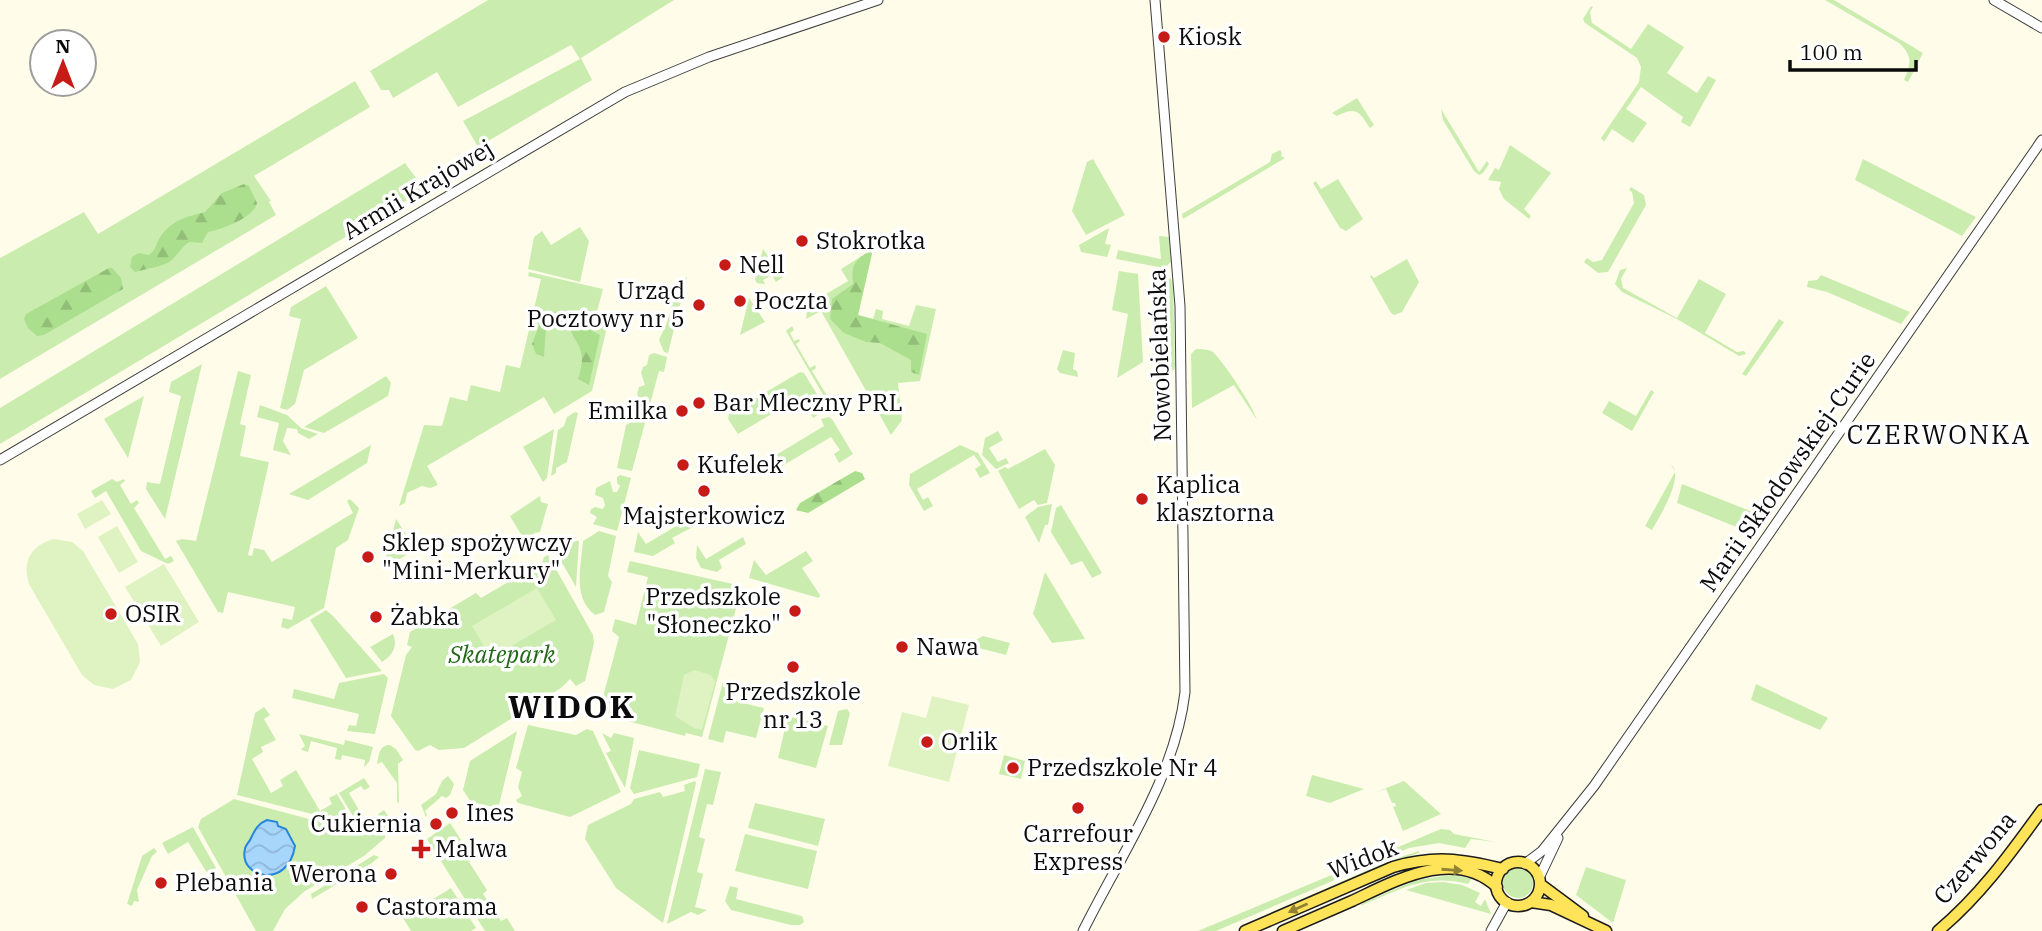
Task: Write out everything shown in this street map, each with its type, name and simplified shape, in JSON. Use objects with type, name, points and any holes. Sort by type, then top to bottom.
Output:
[{"type":"main road","name":"Czerwona","points":[[1938,931],[1973,900],[2042,810]]},
{"type":"main road","name":"Widok","points":[[1245,931],[1393,867],[1412,862],[1434,858],[1455,859],[1503,869]]},
{"type":"main road","points":[[1531,902],[1539,891],[1536,872],[1525,863],[1513,863],[1503,869],[1499,874],[1497,887],[1498,893],[1507,902],[1519,906],[1531,902],[1551,905],[1601,929]]},
{"type":"main road","name":"Widok","points":[[1283,931],[1417,872],[1443,869],[1473,872],[1497,887]]},
{"type":"main road","points":[[1539,881],[1601,929]]},
{"type":"street","name":"Armii Krajowej","points":[[0,460],[625,92],[709,57],[878,0]]},
{"type":"street","points":[[1994,0],[2042,28]]},
{"type":"street","name":"Nowobielańska","points":[[1083,931],[1165,770],[1178,733],[1185,692],[1178,272],[1156,3]]},
{"type":"street","name":"Marii Skłodowskiej-Curie","points":[[1525,863],[1542,851],[1565,824],[2042,139]]},
{"type":"street","name":"Marii Skłodowskiej-Curie","points":[[1539,881],[1565,824]]},
{"type":"street","points":[[1491,931],[1507,902]]},
{"type":"green space","points":[[488,0],[674,0],[581,58],[592,80],[478,147],[463,121],[580,59],[571,45],[458,107],[437,72],[393,98],[389,90],[381,90],[370,71]]},
{"type":"green space","points":[[1825,0],[1834,0],[1923,53],[1908,82],[1904,80],[1909,56],[1899,43]]},
{"type":"green space","points":[[1591,6],[1592,23],[1631,49],[1648,24],[1684,47],[1667,73],[1697,93],[1708,76],[1716,80],[1690,127],[1681,122],[1683,117],[1641,87],[1626,109],[1647,123],[1633,143],[1612,129],[1604,142],[1601,138],[1639,82],[1641,67],[1637,58],[1585,23],[1583,19]]},
{"type":"green space","points":[[355,81],[370,107],[254,176],[271,201],[269,202],[276,215],[0,379],[0,258],[84,212],[98,234]]},
{"type":"green space","points":[[1357,98],[1374,125],[1370,128],[1356,112],[1349,111],[1337,116],[1332,113]]},
{"type":"green space","points":[[1441,109],[1479,172],[1487,161],[1489,164],[1483,173],[1479,175],[1474,171],[1443,120]]},
{"type":"green space","points":[[1510,145],[1551,173],[1524,209],[1531,216],[1529,219],[1504,199],[1499,189],[1501,182],[1488,180],[1495,168],[1499,170]]},
{"type":"green space","points":[[1280,150],[1281,156],[1285,158],[1183,219],[1182,214],[1270,162],[1272,154]]},
{"type":"green space","points":[[1093,159],[1125,215],[1086,235],[1072,211],[1087,162]]},
{"type":"green space","points":[[1863,159],[1976,217],[1962,236],[1855,180]]},
{"type":"green space","points":[[405,163],[419,182],[420,188],[424,190],[0,444],[0,408]]},
{"type":"green space","points":[[1338,179],[1363,219],[1346,231],[1340,228],[1313,183],[1316,181],[1321,189]]},
{"type":"green space","points":[[244,184],[249,186],[257,203],[244,218],[208,232],[202,243],[188,243],[166,264],[135,272],[130,267],[132,257],[139,253],[149,255],[170,226],[205,212],[222,193]]},
{"type":"green space","points":[[1631,187],[1644,195],[1646,205],[1608,272],[1598,273],[1584,262],[1587,258],[1593,262],[1602,260],[1634,203],[1629,190]]},
{"type":"green space","points":[[580,227],[589,241],[580,282],[528,269],[534,237],[542,231],[551,245]]},
{"type":"green space","points":[[1109,228],[1105,244],[1111,245],[1107,257],[1081,252],[1079,245]]},
{"type":"green space","points":[[1159,236],[1169,237],[1171,262],[1164,268],[1116,259],[1118,250],[1161,259]]},
{"type":"green space","points":[[763,249],[783,277],[776,282],[772,275],[763,280],[765,284],[755,280]]},
{"type":"green space","points":[[873,249],[858,315],[873,319],[876,309],[883,311],[882,319],[909,326],[916,305],[936,309],[920,381],[898,383],[902,420],[891,435],[821,311],[806,319],[809,293],[816,300],[848,281],[841,269]]},
{"type":"green space","points":[[873,249],[858,315],[927,334],[919,375],[911,372],[911,360],[880,343],[866,342],[844,333],[830,319],[832,299],[853,284],[856,262]]},
{"type":"green space","points":[[1407,259],[1419,282],[1402,312],[1394,315],[1370,276],[1374,278]]},
{"type":"green space","points":[[109,268],[121,278],[123,289],[44,335],[37,336],[28,328],[24,319],[26,314]]},
{"type":"green space","points":[[1627,268],[1621,279],[1623,288],[1677,318],[1699,279],[1726,294],[1705,333],[1737,352],[1744,351],[1746,354],[1739,356],[1677,319],[1622,292],[1615,284],[1620,270]]},
{"type":"green space","points":[[1119,271],[1138,274],[1143,362],[1117,378],[1128,314],[1112,310]]},
{"type":"green space","points":[[529,272],[603,289],[595,319],[608,323],[592,391],[554,414],[544,397],[427,466],[438,485],[430,488],[422,486],[407,493],[405,503],[399,506],[424,425],[442,426],[450,397],[467,401],[471,385],[500,392],[506,365],[520,368],[541,279],[528,276]]},
{"type":"green space","points":[[1821,275],[1910,312],[1901,324],[1827,292],[1807,287],[1808,281],[1817,280]]},
{"type":"green space","points":[[1157,276],[1171,279],[1173,285],[1175,366],[1174,370],[1168,372],[1160,371],[1159,354],[1166,353],[1161,287],[1155,287],[1154,282]]},
{"type":"green space","points":[[687,277],[668,353],[664,352],[659,340],[669,316],[674,292],[678,284]]},
{"type":"green space","points":[[326,286],[358,338],[304,370],[295,404],[287,410],[280,408],[301,319],[289,316],[291,307]]},
{"type":"green space","points":[[749,298],[765,322],[740,335]]},
{"type":"green space","points":[[544,312],[556,312],[600,335],[589,385],[578,379],[582,356],[570,327],[546,327],[544,357],[536,354],[532,344]]},
{"type":"green space","points":[[1779,319],[1784,322],[1746,376],[1742,374]]},
{"type":"green space","points":[[792,326],[794,330],[790,333],[794,341],[799,339],[796,344],[810,368],[815,365],[816,368],[812,371],[828,397],[834,397],[830,400],[835,408],[833,412],[786,331]]},
{"type":"green space","points":[[1196,349],[1209,350],[1218,357],[1244,395],[1257,420],[1234,385],[1192,408],[1191,354]]},
{"type":"green space","points":[[1063,350],[1075,353],[1073,369],[1077,371],[1078,377],[1060,373],[1057,369]]},
{"type":"green space","points":[[654,353],[667,357],[664,372],[659,371],[650,404],[640,401],[637,394],[639,387],[645,385],[641,373],[643,367],[647,365],[649,355]]},
{"type":"green space","points":[[202,364],[165,519],[146,489],[147,482],[160,484],[181,396],[169,392],[171,382]]},
{"type":"green space","points":[[238,371],[251,375],[240,424],[246,426],[240,456],[269,462],[248,555],[252,556],[254,548],[264,550],[272,562],[353,513],[347,501],[350,499],[359,508],[348,540],[336,548],[324,608],[288,629],[281,627],[283,618],[292,620],[295,607],[228,592],[223,613],[218,612],[176,541],[196,541]]},
{"type":"green space","points":[[800,372],[804,373],[823,404],[822,412],[813,418],[809,411],[816,406],[807,393],[738,434],[728,419],[729,414]]},
{"type":"green space","points":[[386,376],[391,383],[388,396],[324,433],[304,427]]},
{"type":"green space","points":[[1651,390],[1654,392],[1632,431],[1602,413],[1609,401],[1636,416]]},
{"type":"green space","points":[[144,396],[128,458],[104,419]]},
{"type":"green space","points":[[260,405],[287,415],[301,428],[318,434],[309,439],[298,433],[297,429],[287,428],[283,441],[291,455],[273,450],[279,423],[257,417]]},
{"type":"green space","points":[[638,406],[649,408],[632,471],[617,468],[626,425],[635,419]]},
{"type":"green space","points":[[578,413],[567,462],[556,468],[556,473],[551,476],[558,430],[564,426],[567,417]]},
{"type":"green space","points":[[829,417],[853,454],[839,463],[834,454],[840,450],[831,437],[772,472],[766,461],[824,426],[821,419]]},
{"type":"green space","points":[[554,429],[547,478],[543,482],[523,447]]},
{"type":"green space","points":[[998,431],[1003,440],[989,448],[998,462],[1006,458],[1009,463],[996,469],[982,455],[985,438]]},
{"type":"green space","points":[[371,445],[367,463],[308,500],[289,494]]},
{"type":"green space","points":[[960,445],[978,453],[990,473],[980,478],[975,469],[981,465],[974,455],[917,489],[923,500],[928,497],[933,506],[924,511],[909,485],[910,474]]},
{"type":"green space","points":[[1045,449],[1055,465],[1047,503],[1038,505],[1034,500],[1019,509],[998,471],[1005,467],[1008,469]]},
{"type":"green space","points":[[855,471],[862,473],[865,479],[808,513],[796,510],[800,503]]},
{"type":"green space","points":[[1675,472],[1670,496],[1652,530],[1645,526]]},
{"type":"green space","points":[[620,475],[631,478],[617,531],[593,524],[597,517],[590,513],[591,509],[603,509],[605,505],[603,498],[595,495],[596,488],[610,481],[613,492],[617,492],[620,486],[617,477]]},
{"type":"green space","points":[[112,479],[117,482],[124,479],[120,485],[131,504],[137,500],[139,503],[134,508],[165,559],[171,556],[174,561],[168,564],[141,551],[106,491],[95,498],[91,491]]},
{"type":"green space","points":[[1682,484],[1768,518],[1756,535],[1677,503]]},
{"type":"green space","points":[[540,496],[541,502],[548,504],[540,532],[534,533],[528,546],[510,516]]},
{"type":"green space","points":[[102,500],[111,514],[85,529],[77,514]]},
{"type":"green space","points":[[1052,504],[1048,525],[1045,525],[1039,543],[1025,517],[1038,507]]},
{"type":"green space","points":[[1061,505],[1102,573],[1092,578],[1082,561],[1071,565],[1051,532],[1056,508]]},
{"type":"green space","points":[[685,509],[702,515],[705,509],[718,512],[721,516],[709,522],[706,520],[672,538],[675,543],[653,556],[634,552],[638,532],[646,544],[683,522],[678,512]]},
{"type":"green space","points":[[396,519],[416,549],[383,569]]},
{"type":"green space","points":[[117,526],[138,562],[119,573],[98,537]]},
{"type":"green space","points":[[599,531],[616,536],[608,576],[612,582],[604,612],[595,615],[583,600],[580,571],[583,541]]},
{"type":"green space","points":[[743,537],[746,544],[719,560],[722,568],[717,572],[701,568],[696,558],[697,545],[706,559]]},
{"type":"green space","points":[[54,539],[72,542],[83,551],[138,644],[140,662],[131,680],[113,689],[94,685],[82,675],[30,586],[27,563],[30,556],[39,546]]},
{"type":"green space","points":[[579,541],[576,587],[554,549]]},
{"type":"green space","points":[[806,551],[813,561],[802,568],[820,595],[819,598],[749,578],[754,560],[766,575]]},
{"type":"green space","name":"Skatepark","points":[[548,555],[593,635],[594,643],[585,681],[576,686],[570,679],[561,688],[464,748],[439,750],[430,745],[415,750],[391,716],[406,655],[412,647],[407,645],[410,632],[476,593],[481,598],[527,571],[539,573],[544,557]]},
{"type":"green space","points":[[630,561],[742,586],[702,737],[686,733],[685,736],[608,716],[600,708],[619,637],[612,631],[615,619],[636,625],[648,577],[627,572]]},
{"type":"green space","points":[[164,564],[199,622],[161,646],[125,587]]},
{"type":"green space","points":[[1045,572],[1085,639],[1052,643],[1033,614]]},
{"type":"green space","points":[[537,588],[556,620],[491,658],[472,626]]},
{"type":"green space","points":[[326,610],[382,671],[346,678],[310,620]]},
{"type":"green space","points":[[393,634],[393,650],[382,662],[370,647]]},
{"type":"green space","points":[[983,636],[1010,643],[1006,655],[967,645]]},
{"type":"green space","points":[[694,670],[711,675],[715,682],[702,730],[675,716],[684,675]]},
{"type":"green space","points":[[384,674],[388,678],[375,734],[347,731],[349,725],[356,726],[359,714],[292,698],[294,689],[334,699],[339,683]]},
{"type":"green space","points":[[723,682],[738,685],[734,701],[764,708],[756,738],[726,731],[723,743],[708,739]]},
{"type":"green space","points":[[1756,684],[1828,718],[1820,730],[1751,700]]},
{"type":"green space","name":"Orlik","points":[[932,696],[969,705],[949,782],[888,766],[902,712],[926,718]]},
{"type":"green space","points":[[264,707],[270,715],[264,719],[276,740],[261,747],[263,752],[252,759],[271,793],[283,786],[280,780],[296,770],[320,811],[332,804],[329,798],[337,794],[355,825],[237,795],[255,713]]},
{"type":"green space","points":[[847,709],[850,713],[842,745],[829,745],[838,711]]},
{"type":"green space","points":[[788,716],[828,726],[816,768],[778,758]]},
{"type":"green space","points":[[528,725],[576,735],[587,729],[593,731],[621,792],[570,817],[518,803],[516,800],[522,796],[518,787],[522,772],[516,768]]},
{"type":"green space","points":[[517,731],[499,805],[494,807],[471,802],[463,790],[470,761]]},
{"type":"green space","points":[[602,733],[611,738],[614,733],[634,738],[625,788],[606,753],[611,751]]},
{"type":"green space","points":[[299,734],[344,745],[345,740],[373,747],[369,762],[364,767],[365,760],[342,755],[341,760],[335,759],[337,748],[311,741],[308,752],[302,750],[305,746]]},
{"type":"green space","points":[[390,745],[403,760],[398,764],[399,804],[397,783],[382,762],[377,764],[382,749]]},
{"type":"green space","points":[[639,750],[700,764],[697,777],[634,794],[630,788]]},
{"type":"green space","points":[[1004,755],[1025,761],[1021,779],[999,774]]},
{"type":"green space","points":[[705,769],[721,772],[713,805],[707,804],[699,837],[705,839],[697,872],[703,874],[695,907],[707,910],[698,915],[691,912],[667,924]]},
{"type":"green space","points":[[1312,775],[1364,789],[1330,803],[1306,796]]},
{"type":"green space","points":[[448,776],[454,784],[450,795],[446,798],[442,796],[425,811],[426,817],[421,805],[436,794],[442,781]]},
{"type":"green space","points":[[364,778],[370,787],[364,790],[361,786],[349,793],[369,827],[359,826],[339,793]]},
{"type":"green space","points":[[695,781],[663,923],[616,888],[585,839],[588,825],[631,804],[634,799],[660,792],[663,797],[685,791],[684,785]]},
{"type":"green space","points":[[1404,781],[1441,814],[1403,831],[1393,807],[1396,806],[1395,803],[1392,803],[1386,789],[1374,793]]},
{"type":"green space","points":[[234,799],[357,832],[385,832],[385,838],[364,856],[305,891],[285,909],[273,931],[256,931],[198,827],[201,819]]},
{"type":"green space","points":[[755,803],[825,819],[818,846],[748,828]]},
{"type":"green space","points":[[384,810],[392,822],[390,828],[370,827],[381,821],[378,814]]},
{"type":"green space","points":[[450,823],[473,858],[469,862],[487,890],[483,894],[501,921],[507,918],[515,931],[485,931],[427,839]]},
{"type":"green space","points":[[193,827],[216,868],[212,875],[207,873],[188,842],[168,854],[162,843]]},
{"type":"green space","points":[[1441,829],[1496,842],[1471,839],[1465,848],[1439,843],[1409,848],[1216,931],[1198,931]]},
{"type":"green space","points":[[745,834],[817,851],[808,889],[735,871]]},
{"type":"green space","points":[[154,848],[157,852],[152,856],[137,890],[139,902],[134,901],[132,906],[127,904],[142,856]]},
{"type":"green space","points":[[1419,853],[1229,931],[1391,860]]},
{"type":"green space","points":[[374,855],[379,857],[312,899],[311,894]]},
{"type":"green space","points":[[1586,867],[1626,880],[1613,923],[1576,895]]},
{"type":"green space","points":[[1518,868],[1529,872],[1533,883],[1529,894],[1518,898],[1507,894],[1503,883],[1507,872]]},
{"type":"green space","points":[[1452,875],[1472,878],[1468,884],[1439,881],[1413,885],[1360,906],[1416,880]]},
{"type":"green space","points":[[1426,883],[1462,885],[1480,893],[1475,902],[1481,906],[1485,899],[1491,914],[1406,890]]},
{"type":"green space","points":[[730,886],[738,888],[736,899],[802,916],[804,922],[791,925],[731,910],[725,901]]},
{"type":"green space","points":[[451,888],[476,928],[471,931],[411,931],[403,918]]},
{"type":"water","points":[[267,820],[277,822],[278,826],[286,829],[295,846],[291,860],[283,869],[265,875],[249,867],[245,859],[245,849],[257,828]]},
{"type":"place","name":"Kiosk","points":[[1164,37]]},
{"type":"place","name":"Stokrotka","points":[[802,241]]},
{"type":"place","name":"Nell","points":[[725,265]]},
{"type":"place","name":"Poczta","points":[[740,301]]},
{"type":"place","name":"Urząd Pocztowy nr 5","points":[[699,305]]},
{"type":"place","name":"Bar Mleczny PRL","points":[[699,403]]},
{"type":"place","name":"Emilka","points":[[682,411]]},
{"type":"place","name":"Kufelek","points":[[683,465]]},
{"type":"place","name":"Majsterkowicz","points":[[704,491]]},
{"type":"place","name":"Kaplica klasztorna","points":[[1142,499]]},
{"type":"place","name":"Sklep spożywczy \"Mini-Merkury\"","points":[[368,557]]},
{"type":"place","name":"Przedszkole \"Słoneczko\"","points":[[795,611]]},
{"type":"place","name":"OSIR","points":[[111,614]]},
{"type":"place","name":"Żabka","points":[[376,617]]},
{"type":"place","name":"Nawa","points":[[902,647]]},
{"type":"place","name":"Przedszkole nr 13","points":[[793,667]]},
{"type":"place","name":"Orlik","points":[[927,742]]},
{"type":"place","name":"Przedszkole Nr 4","points":[[1013,768]]},
{"type":"place","name":"Carrefour Express","points":[[1078,808]]},
{"type":"place","name":"Ines","points":[[452,813]]},
{"type":"place","name":"Cukiernia","points":[[436,824]]},
{"type":"place","name":"Malwa","points":[[421,849]]},
{"type":"place","name":"Werona","points":[[391,874]]},
{"type":"place","name":"Plebania","points":[[161,883]]},
{"type":"place","name":"Castorama","points":[[362,907]]},
{"type":"district","name":"CZERWONKA","points":[[1939,435]]},
{"type":"district","name":"WIDOK","points":[[572,707]]}]
